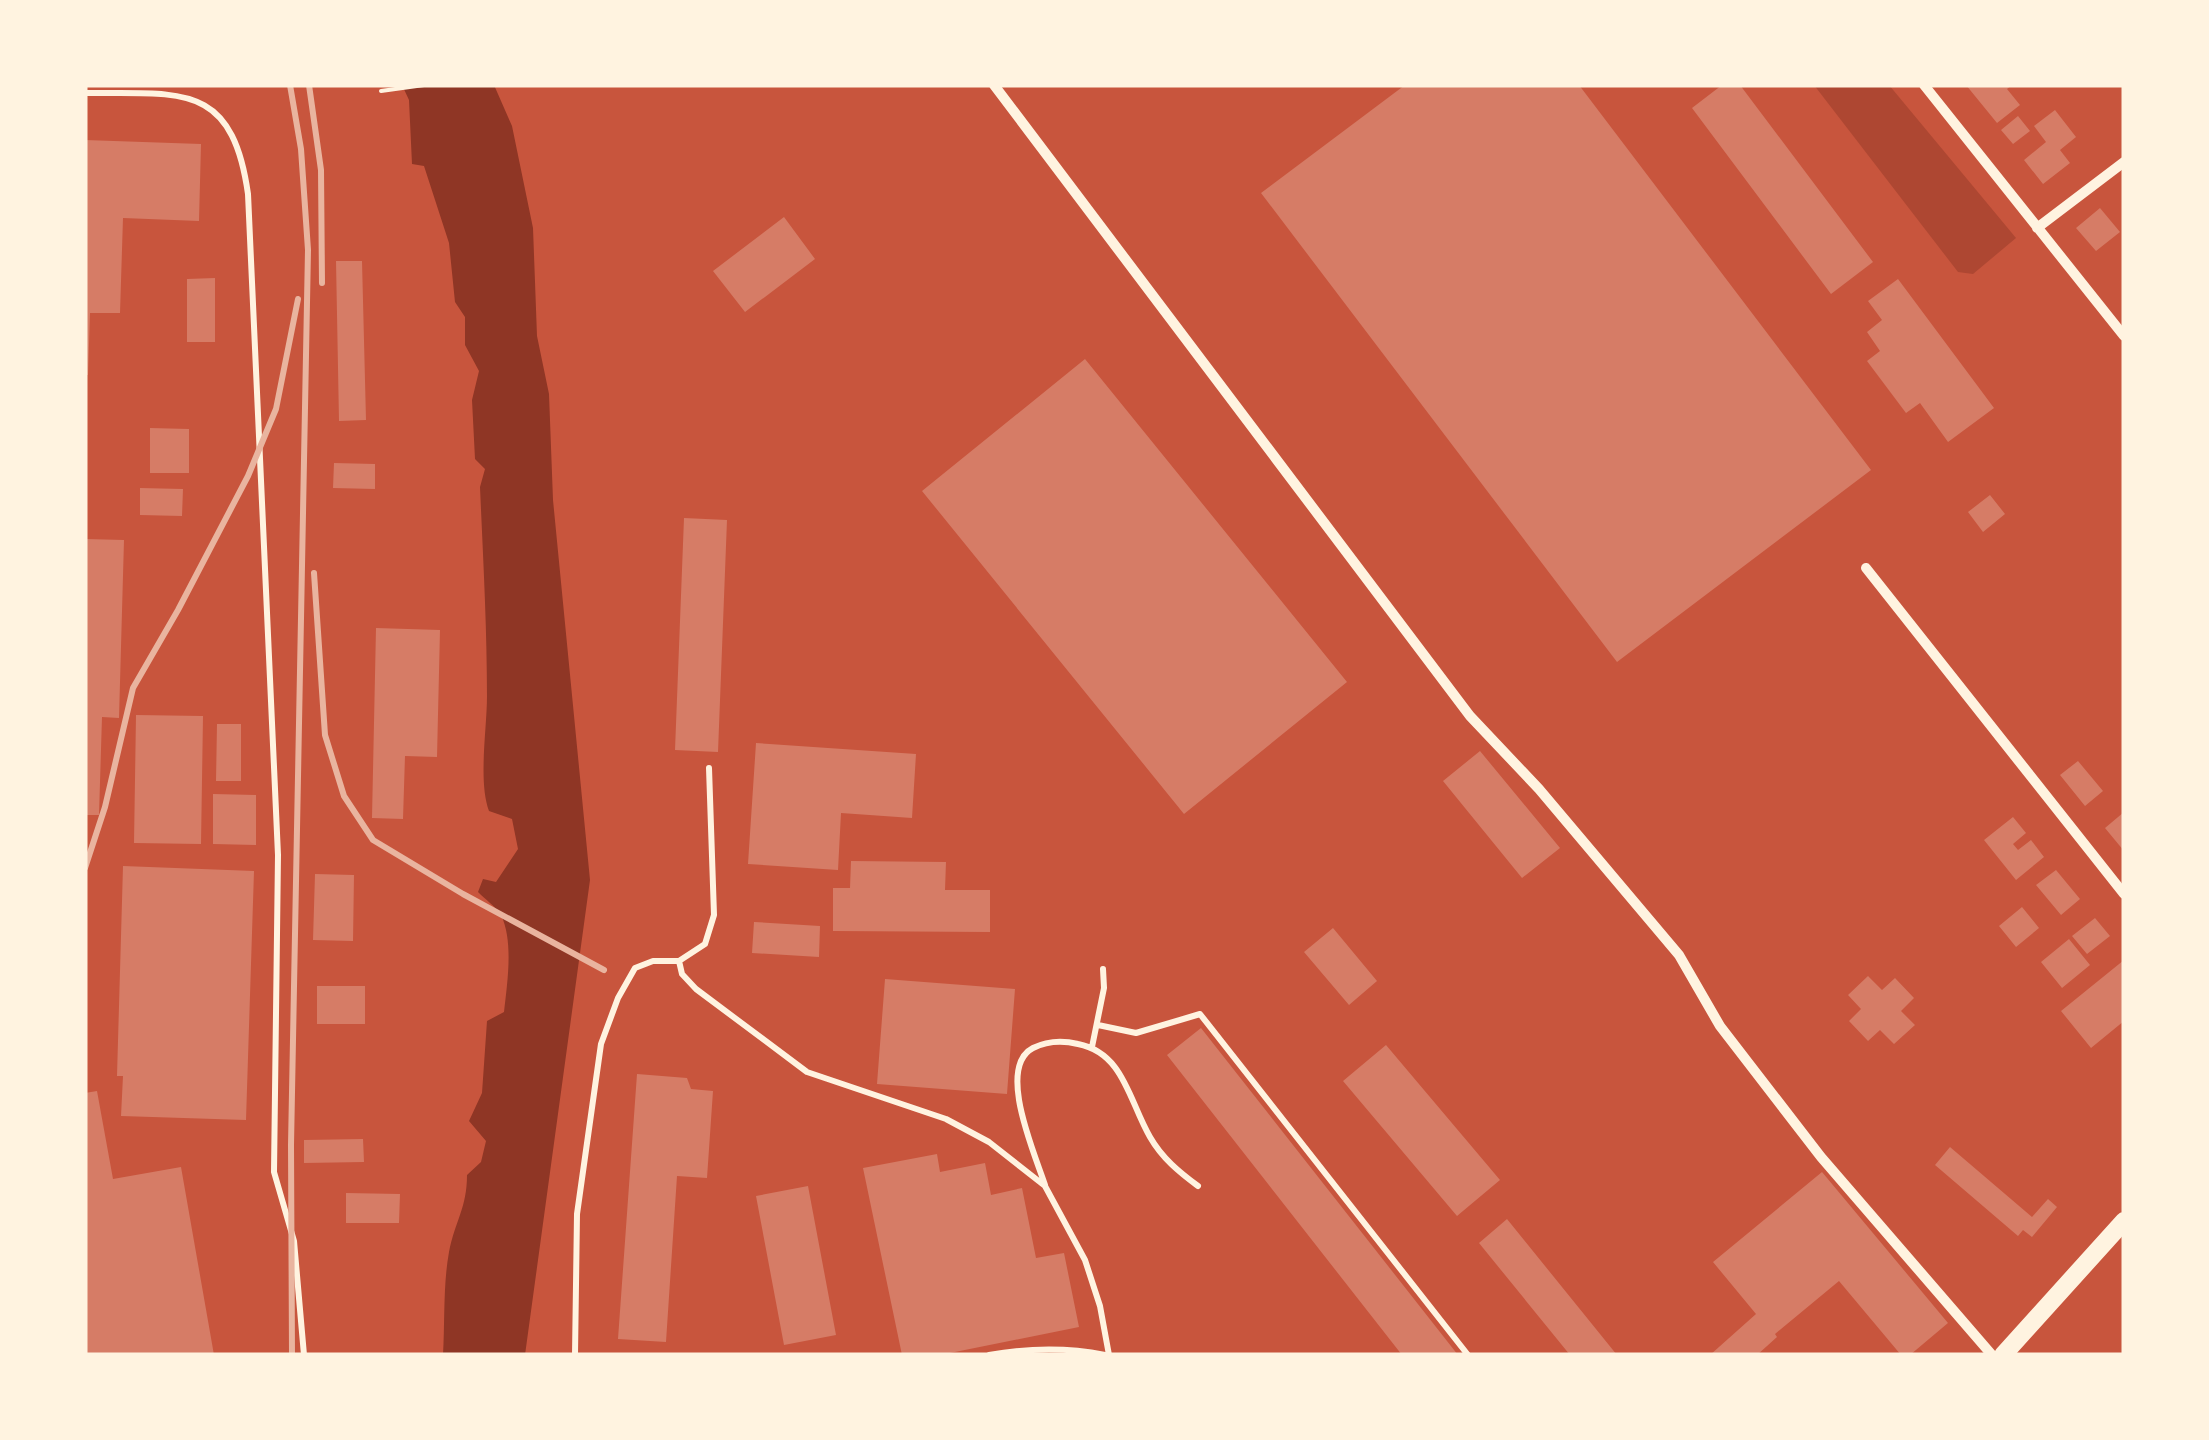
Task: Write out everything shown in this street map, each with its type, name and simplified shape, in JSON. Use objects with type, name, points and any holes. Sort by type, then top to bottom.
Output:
[{"type":"main road","points":[[2004,1355],[2124,1221]]},
{"type":"street","points":[[994,85],[1470,716],[1539,789],[1679,955],[1720,1026],[1821,1157],[1992,1355]]},
{"type":"street","points":[[1924,85],[2124,336]]},
{"type":"street","points":[[2037,228],[2124,162]]},
{"type":"street","points":[[1866,568],[2124,894]]},
{"type":"lane","points":[[85,93],[106,89],[203,103],[221,115],[236,137],[244,162],[278,855],[274,1172],[294,1241],[304,1355]]},
{"type":"lane","points":[[575,1355],[577,1214],[601,1044],[618,998],[636,968],[653,961],[678,961],[705,944],[714,916],[709,768]]},
{"type":"lane","points":[[678,961],[682,974],[696,989],[807,1072],[946,1118],[989,1142],[1045,1186]]},
{"type":"lane","points":[[1092,1046],[1104,969]]},
{"type":"lane","points":[[1098,1024],[1136,1033],[1200,1014],[1468,1355]]},
{"type":"lane","points":[[989,1355],[1020,1349],[1070,1348],[1107,1355],[1100,1306],[1085,1260],[1045,1186],[1018,1096],[1016,1068],[1024,1053],[1041,1044],[1064,1041],[1092,1046],[1111,1058],[1150,1138],[1172,1166],[1198,1186]]},
{"type":"path","points":[[381,90],[424,85]]},
{"type":"shaded area","points":[[402,85],[494,85],[512,126],[533,228],[537,336],[549,394],[553,500],[590,880],[525,1355],[443,1355],[449,1252],[465,1197],[467,1175],[481,1162],[486,1141],[469,1121],[482,1093],[487,1021],[504,1012],[508,976],[505,926],[499,912],[478,892],[483,879],[496,882],[518,849],[512,819],[489,811],[484,785],[487,670],[480,487],[485,469],[475,459],[472,400],[479,371],[465,345],[465,317],[455,302],[449,243],[424,166],[412,164],[409,100]]},
{"type":"shaded area","points":[[1814,85],[1889,85],[2016,238],[1973,274],[1958,272]]},
{"type":"building","points":[[1405,85],[1579,85],[1871,470],[1617,662],[1261,193]]},
{"type":"building","points":[[1722,85],[1740,85],[1873,262],[1831,294],[1692,108]]},
{"type":"building","points":[[1966,85],[2012,85],[2007,89],[2020,105],[1997,123]]},
{"type":"building","points":[[2055,110],[2076,137],[2060,150],[2070,163],[2043,184],[2024,160],[2046,142],[2034,126]]},
{"type":"building","points":[[2018,116],[2030,131],[2013,144],[2001,130]]},
{"type":"building","points":[[85,140],[201,144],[199,221],[123,218],[120,313],[90,313],[88,375],[85,375]]},
{"type":"building","points":[[2100,208],[2120,232],[2096,251],[2076,228]]},
{"type":"building","points":[[784,217],[815,259],[745,312],[713,271]]},
{"type":"building","points":[[336,261],[362,261],[366,420],[339,421]]},
{"type":"building","points":[[215,278],[215,342],[187,342],[187,279]]},
{"type":"building","points":[[1898,279],[1994,408],[1948,442],[1920,403],[1906,413],[1867,361],[1880,351],[1867,332],[1882,320],[1868,301]]},
{"type":"building","points":[[1085,359],[1347,682],[1184,814],[922,491]]},
{"type":"building","points":[[150,428],[189,429],[189,473],[150,473]]},
{"type":"building","points":[[334,463],[375,464],[375,489],[333,488]]},
{"type":"building","points":[[140,488],[183,489],[182,516],[140,515]]},
{"type":"building","points":[[1990,495],[2005,514],[1983,532],[1968,512]]},
{"type":"building","points":[[684,518],[727,520],[718,752],[675,750]]},
{"type":"building","points":[[85,539],[124,540],[119,718],[102,717],[99,815],[85,815]]},
{"type":"building","points":[[376,628],[440,630],[437,757],[405,756],[403,819],[372,818]]},
{"type":"building","points":[[136,715],[203,716],[201,844],[134,843]]},
{"type":"building","points":[[217,724],[241,724],[241,781],[216,781]]},
{"type":"building","points":[[756,743],[916,754],[912,818],[841,813],[838,870],[748,864]]},
{"type":"building","points":[[1480,751],[1560,848],[1522,878],[1443,781]]},
{"type":"building","points":[[2078,761],[2103,791],[2085,806],[2060,775]]},
{"type":"building","points":[[213,794],[256,795],[256,845],[213,844]]},
{"type":"building","points":[[2124,812],[2124,851],[2105,828]]},
{"type":"building","points":[[2013,817],[2026,833],[2013,844],[2018,850],[2031,840],[2044,857],[2016,880],[1984,840]]},
{"type":"building","points":[[851,861],[946,862],[945,890],[990,890],[990,932],[833,931],[833,888],[850,888]]},
{"type":"building","points":[[123,866],[254,871],[246,1120],[121,1116],[123,1076],[117,1076]]},
{"type":"building","points":[[2056,870],[2080,899],[2061,915],[2036,885]]},
{"type":"building","points":[[315,874],[354,875],[353,941],[313,940]]},
{"type":"building","points":[[2022,907],[2039,928],[2016,947],[1999,926]]},
{"type":"building","points":[[2095,918],[2110,936],[2087,954],[2072,936]]},
{"type":"building","points":[[754,922],[820,926],[819,957],[752,953]]},
{"type":"building","points":[[1333,928],[1377,981],[1349,1005],[1304,952]]},
{"type":"building","points":[[2069,939],[2090,965],[2062,988],[2041,962]]},
{"type":"building","points":[[2124,960],[2124,1021],[2091,1048],[2061,1011]]},
{"type":"building","points":[[1868,976],[1882,990],[1895,978],[1914,998],[1901,1011],[1915,1025],[1894,1044],[1880,1030],[1868,1041],[1849,1021],[1861,1009],[1848,995]]},
{"type":"building","points":[[885,979],[1015,989],[1007,1094],[877,1084]]},
{"type":"building","points":[[317,986],[365,986],[365,1024],[317,1024]]},
{"type":"building","points":[[1201,1028],[1458,1355],[1402,1355],[1167,1055]]},
{"type":"building","points":[[1386,1045],[1500,1180],[1457,1216],[1343,1081]]},
{"type":"building","points":[[637,1074],[687,1078],[691,1089],[713,1091],[707,1178],[677,1176],[666,1342],[618,1339]]},
{"type":"building","points":[[97,1091],[113,1179],[181,1167],[214,1355],[85,1355],[85,1093]]},
{"type":"building","points":[[363,1139],[364,1162],[304,1163],[304,1140]]},
{"type":"building","points":[[1950,1147],[2032,1217],[2048,1199],[2057,1207],[2032,1237],[2023,1230],[2018,1236],[1935,1165]]},
{"type":"building","points":[[937,1154],[940,1172],[985,1163],[991,1195],[1022,1188],[1036,1258],[1064,1253],[1079,1327],[940,1355],[902,1355],[863,1168]]},
{"type":"building","points":[[1822,1172],[1948,1323],[1910,1355],[1901,1355],[1839,1281],[1775,1334],[1777,1337],[1757,1355],[1710,1355],[1756,1314],[1713,1262]]},
{"type":"building","points":[[808,1186],[836,1335],[784,1345],[756,1196]]},
{"type":"building","points":[[346,1193],[400,1194],[399,1223],[346,1223]]},
{"type":"building","points":[[1507,1219],[1617,1355],[1570,1355],[1479,1243]]},
{"type":"railway","points":[[290,85],[301,149],[308,250],[291,1145],[292,1355]]},
{"type":"railway","points":[[309,85],[321,170],[322,283]]},
{"type":"railway","points":[[85,868],[105,807],[133,688],[248,476],[276,409],[298,299]]},
{"type":"railway","points":[[314,573],[325,735],[344,796],[373,840],[604,970]]}]
